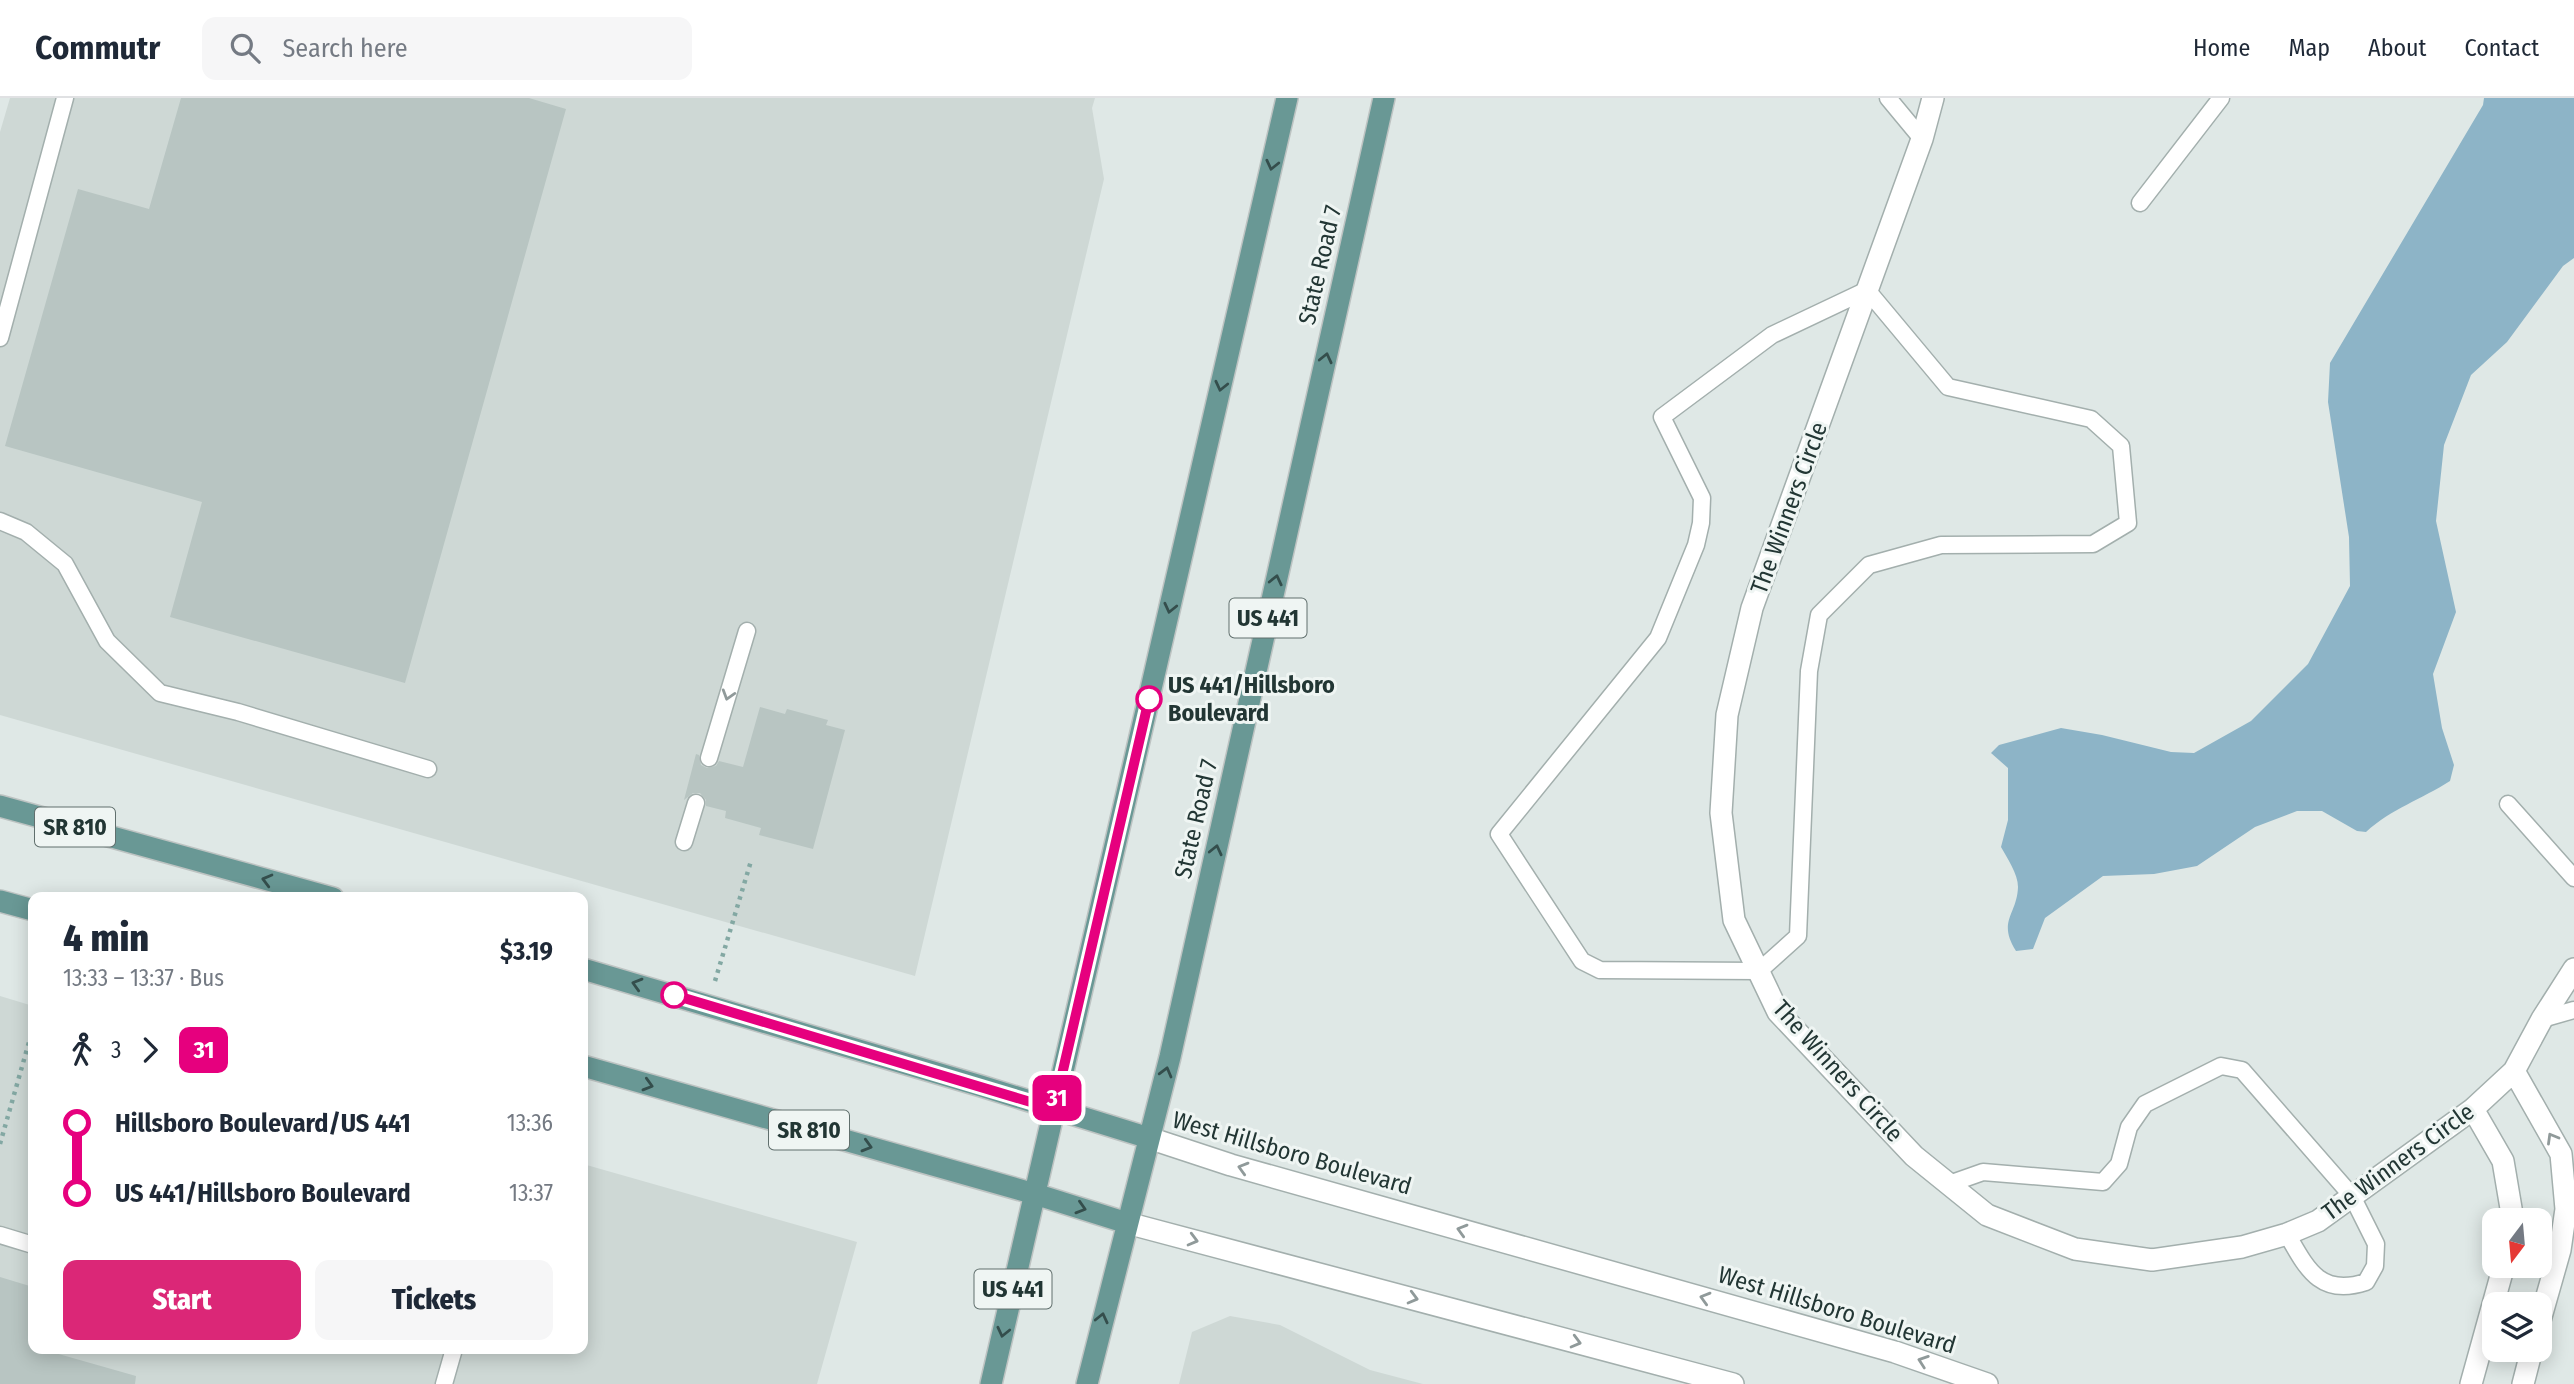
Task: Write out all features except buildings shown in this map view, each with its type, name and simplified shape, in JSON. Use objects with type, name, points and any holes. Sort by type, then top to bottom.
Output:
[{"type":"main road","name":"US 441","points":[[991,1384],[1287,98]]},
{"type":"main road","name":"State Road 7","points":[[1087,1384],[1173,1043],[1384,98]]},
{"type":"main road","name":"SR 810","points":[[0,806],[311,892]]},
{"type":"main road","points":[[0,901],[28,909]]},
{"type":"main road","name":"West Hillsboro Boulevard","points":[[588,970],[1149,1138]]},
{"type":"main road","name":"SR 810","points":[[588,1067],[1035,1194],[1127,1223]]},
{"type":"street","name":"The Winners Circle","points":[[1933,98],[1922,139],[1752,608],[1727,715],[1721,813],[1734,920],[1778,1012],[1914,1156],[1987,1215],[2076,1249],[2152,1260],[2242,1247],[2287,1234],[2318,1221],[2473,1109],[2514,1071],[2542,1019],[2574,969]]},
{"type":"street","points":[[2514,1071],[2561,1154],[2566,1209],[2560,1250],[2548,1292]]},
{"type":"street","points":[[2473,1109],[2503,1161],[2511,1208]]},
{"type":"street","name":"West Hillsboro Boulevard","points":[[1149,1138],[1231,1165],[1895,1352],[1987,1384]]},
{"type":"street","points":[[1127,1223],[1733,1384]]},
{"type":"street","points":[[2470,1384],[2482,1345]]},
{"type":"street","points":[[2523,1384],[2529,1362]]},
{"type":"lane","points":[[0,338],[65,98]]},
{"type":"lane","points":[[1888,98],[1922,139]]},
{"type":"lane","points":[[2140,203],[2221,98]]},
{"type":"lane","points":[[1867,290],[1948,387],[2091,419],[2121,446],[2128,523],[2093,544],[1941,545],[1869,565],[1818,615],[1809,671],[1798,936],[1759,971],[1600,970],[1581,961],[1499,834],[1658,638],[1696,545],[1701,523],[1702,498],[1662,417],[1772,335],[1867,290]]},
{"type":"lane","points":[[0,521],[26,532],[65,564],[107,641],[160,693],[238,712],[428,769]]},
{"type":"lane","points":[[709,758],[747,631]]},
{"type":"lane","points":[[684,842],[695,803]]},
{"type":"lane","points":[[2508,804],[2574,878]]},
{"type":"lane","points":[[2542,1019],[2574,1010]]},
{"type":"lane","points":[[1949,1184],[1983,1172],[2103,1182],[2119,1164],[2129,1127],[2145,1104],[2221,1066],[2242,1070],[2352,1196],[2376,1244],[2375,1266],[2366,1282],[2347,1288],[2324,1282],[2307,1270],[2287,1234]]},
{"type":"lane","points":[[0,1235],[28,1243]]},
{"type":"lane","points":[[444,1384],[453,1354]]},
{"type":"path","points":[[708,1005],[751,861]]},
{"type":"path","points":[[0,1144],[28,1046]]},
{"type":"shaded area","points":[[10,98],[1095,98],[1092,108],[1104,179],[915,976],[0,715],[0,132]]},
{"type":"shaded area","points":[[0,996],[28,1004],[28,1354],[588,1354],[588,1165],[857,1242],[817,1384],[0,1384]]},
{"type":"shaded area","points":[[1230,1316],[1280,1325],[1370,1370],[1423,1384],[1179,1384],[1192,1332]]},
{"type":"water","points":[[2484,98],[2574,98],[2574,258],[2563,266],[2507,342],[2471,375],[2444,445],[2436,521],[2456,612],[2433,674],[2442,728],[2454,765],[2450,781],[2396,811],[2366,832],[2357,831],[2322,811],[2297,811],[2255,827],[2197,866],[2154,874],[2103,876],[2045,918],[2033,949],[2016,951],[2008,925],[2017,897],[2018,882],[2001,847],[2008,820],[2008,768],[1991,753],[1999,745],[2061,728],[2171,752],[2194,753],[2251,721],[2308,664],[2350,586],[2349,537],[2328,402],[2330,363],[2483,105]]},
{"type":"bus line","name":"31","points":[[674,995],[1054,1109],[1149,699]]},
{"type":"place","name":"US 441/Hillsboro Boulevard","points":[[1149,699]]}]
